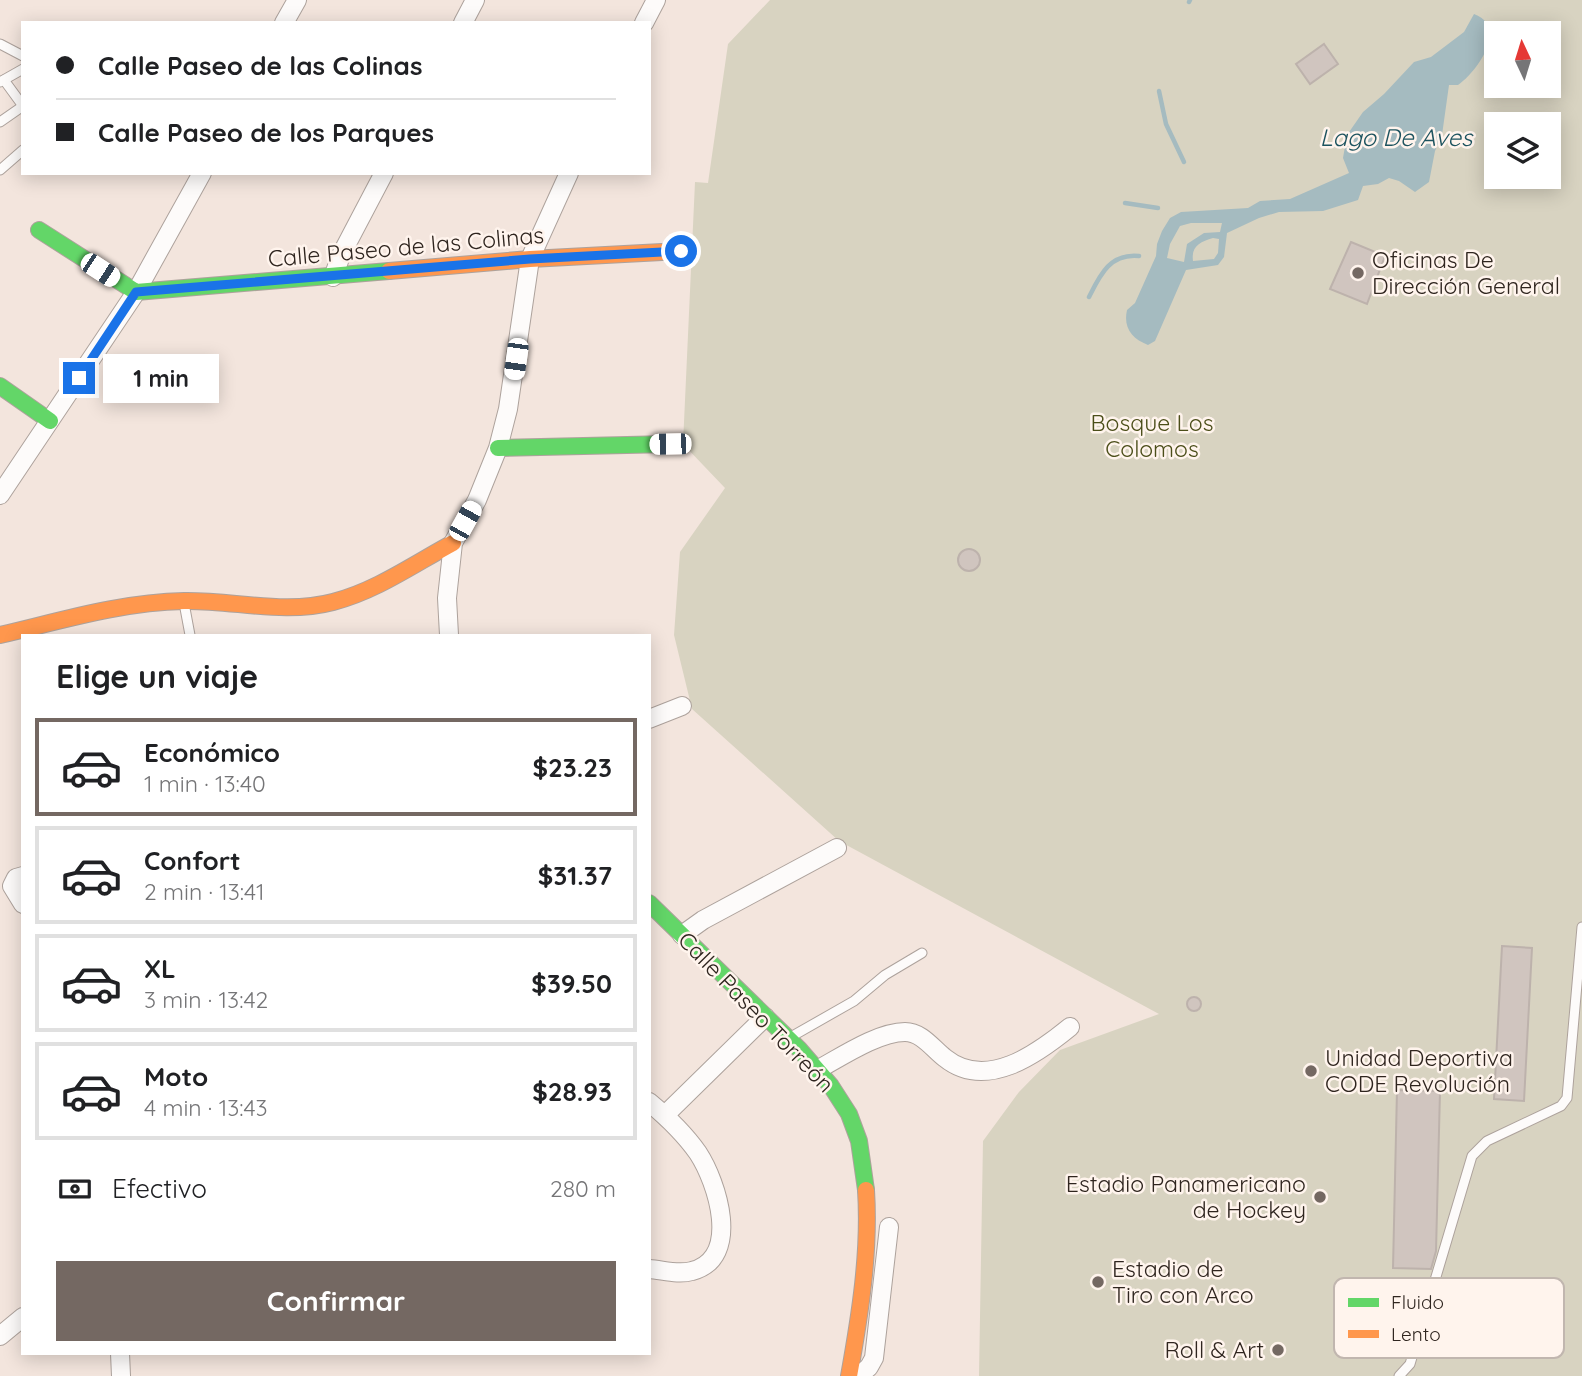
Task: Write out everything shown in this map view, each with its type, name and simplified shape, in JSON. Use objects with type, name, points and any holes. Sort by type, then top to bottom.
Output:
[{"type":"street","points":[[285,21],[297,0]]},
{"type":"street","points":[[464,21],[475,0]]},
{"type":"street","points":[[645,21],[656,0]]},
{"type":"street","points":[[0,495],[136,292],[201,175]]},
{"type":"street","points":[[333,277],[342,253],[383,175]]},
{"type":"street","points":[[449,634],[447,598],[453,543],[477,500],[498,448],[508,409],[530,259],[568,175]]},
{"type":"street","points":[[39,230],[136,292]]},
{"type":"street","name":"Calle Paseo de las Colinas","points":[[136,292],[530,259],[681,251]]},
{"type":"street","points":[[0,386],[50,421]]},
{"type":"street","points":[[498,448],[670,444]]},
{"type":"street","points":[[0,635],[55,629],[146,604],[183,601],[300,608],[334,602],[372,587],[453,543]]},
{"type":"street","points":[[651,718],[681,706]]},
{"type":"street","points":[[682,935],[703,920],[837,848]]},
{"type":"street","points":[[21,877],[16,878],[12,886],[21,901]]},
{"type":"street","name":"Calle Paseo Torreón","points":[[651,905],[817,1070],[835,1091],[850,1116],[860,1142],[866,1182],[865,1256],[849,1376]]},
{"type":"street","points":[[665,1115],[765,1017]]},
{"type":"street","points":[[817,1070],[891,1034],[908,1032],[925,1039],[946,1060],[963,1068],[1005,1068],[1029,1057],[1070,1027]]},
{"type":"street","points":[[651,1104],[680,1130],[699,1154],[718,1199],[721,1238],[716,1255],[704,1267],[691,1272],[651,1269]]},
{"type":"street","points":[[859,1376],[874,1358],[889,1227]]},
{"type":"street","points":[[0,1336],[21,1319]]},
{"type":"street","points":[[120,1355],[121,1376]]},
{"type":"lane","points":[[0,44],[21,55]]},
{"type":"lane","points":[[21,70],[2,81],[21,104]]},
{"type":"lane","points":[[0,122],[21,107]]},
{"type":"lane","points":[[0,170],[21,152]]},
{"type":"lane","points":[[183,601],[190,634]]},
{"type":"lane","points":[[1435,1278],[1472,1156],[1487,1140],[1561,1106],[1567,1098],[1582,927]]},
{"type":"lane","points":[[787,1039],[854,1001],[885,975],[922,953]]},
{"type":"lane","points":[[1399,1376],[1411,1358]]},
{"type":"green space","name":"Bosque Los Colomos","points":[[770,0],[1582,0],[1582,1376],[979,1376],[983,1141],[1019,1092],[1060,1050],[1159,1014],[839,841],[692,709],[674,635],[680,552],[725,488],[683,444],[695,182],[708,183],[728,44]]},
{"type":"water","name":"Lago De Aves","points":[[1474,14],[1484,20],[1484,54],[1481,60],[1466,79],[1458,85],[1449,85],[1442,135],[1435,151],[1429,182],[1415,192],[1389,178],[1378,184],[1363,186],[1358,200],[1323,211],[1279,212],[1227,233],[1224,257],[1218,265],[1186,270],[1155,341],[1148,345],[1133,336],[1126,322],[1127,310],[1135,303],[1156,256],[1162,231],[1170,218],[1181,212],[1248,208],[1260,201],[1290,199],[1349,173],[1343,158],[1347,135],[1363,112],[1414,62],[1431,57],[1464,32]],"holes":[[[1191,223],[1222,223],[1220,232],[1204,233],[1187,244],[1184,262],[1167,258],[1170,244],[1180,226]],[[1213,238],[1219,239],[1218,253],[1214,259],[1193,261],[1193,252],[1197,245]]]},
{"type":"building","points":[[1324,44],[1338,64],[1310,84],[1296,64]]},
{"type":"building","name":"Oficinas De Dirección General","points":[[1351,242],[1385,256],[1367,304],[1330,289]]},
{"type":"building","points":[[969,549],[977,552],[980,560],[977,568],[969,571],[961,568],[958,560],[961,552]]},
{"type":"building","points":[[1502,946],[1532,948],[1524,1101],[1494,1099]]},
{"type":"building","points":[[1191,997],[1197,997],[1201,1004],[1197,1011],[1191,1011],[1187,1007],[1187,1001]]},
{"type":"building","points":[[1397,1090],[1440,1091],[1436,1251],[1431,1269],[1393,1268]]},
{"type":"waterway","points":[[1159,91],[1166,124],[1184,162]]},
{"type":"waterway","points":[[1125,203],[1158,208]]},
{"type":"waterway","points":[[1089,297],[1102,274],[1113,262],[1120,258],[1139,256]]},
{"type":"traffic: fast","points":[[39,230],[136,292],[389,271]]},
{"type":"traffic: fast","points":[[0,386],[50,421]]},
{"type":"traffic: fast","points":[[498,448],[670,444]]},
{"type":"traffic: fast","points":[[651,905],[799,1049],[831,1086],[849,1114],[859,1141],[866,1190]]},
{"type":"traffic: slow","points":[[389,271],[530,259],[681,251]]},
{"type":"traffic: slow","points":[[0,635],[91,613],[161,602],[315,606],[349,597],[380,584],[453,543]]},
{"type":"traffic: slow","points":[[849,1376],[865,1260],[866,1190]]},
{"type":"place","name":"Oficinas De Dirección General","points":[[1358,273]]},
{"type":"place","name":"Unidad Deportiva CODE Revolución","points":[[1311,1071]]},
{"type":"place","name":"Estadio Panamericano de Hockey","points":[[1320,1197]]},
{"type":"place","name":"Estadio de Tiro con Arco","points":[[1098,1282]]},
{"type":"place","name":"Roll & Art","points":[[1278,1350]]},
{"type":"route","points":[[79,378],[136,292],[530,259],[681,251]]}]
